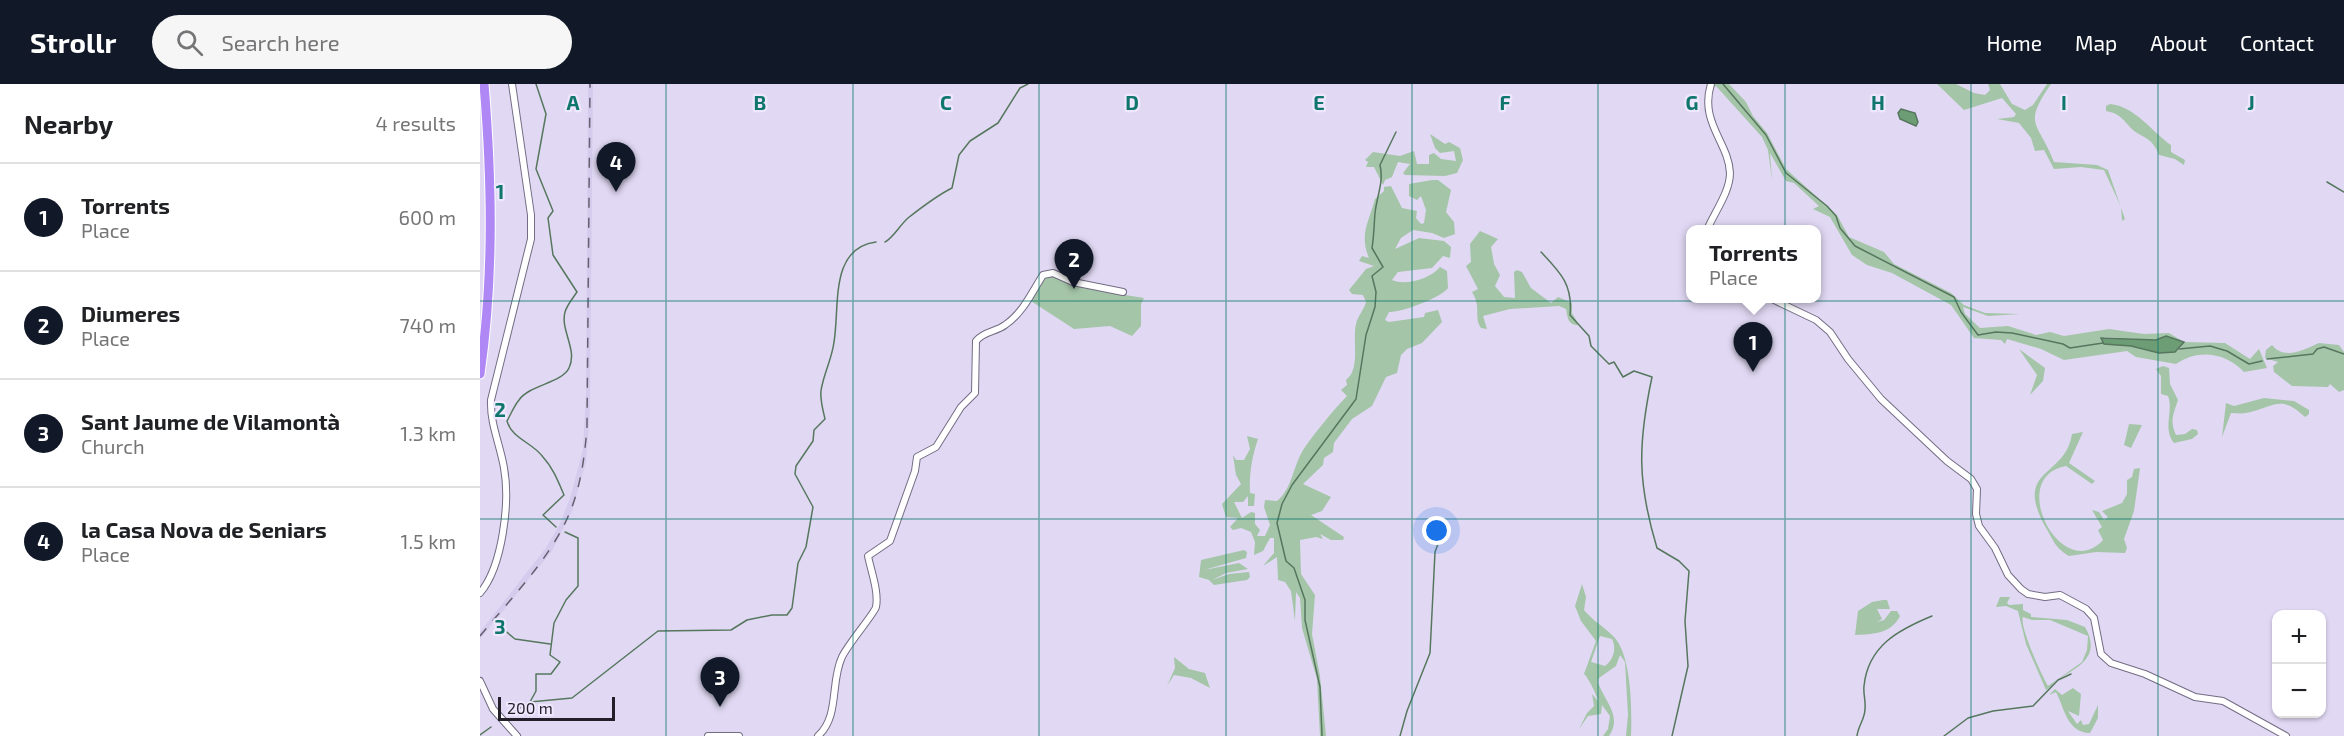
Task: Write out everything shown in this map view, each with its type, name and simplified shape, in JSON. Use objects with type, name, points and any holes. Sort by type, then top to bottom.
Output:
[{"type":"highway","points":[[480,371],[488,314],[492,231],[484,84]]},
{"type":"street","points":[[480,593],[488,582],[495,561],[507,502],[504,468],[490,416],[491,400],[531,239],[531,215],[512,84]]},
{"type":"street","points":[[1709,225],[1730,177],[1728,164],[1709,117],[1711,84]]},
{"type":"street","points":[[818,736],[826,729],[830,718],[837,672],[842,657],[858,630],[876,610],[876,596],[868,556],[890,541],[915,471],[917,457],[936,447],[961,407],[975,393],[976,341],[981,335],[1006,325],[1034,294],[1043,275],[1053,273],[1073,282],[1123,292]]},
{"type":"street","points":[[1780,303],[1816,320],[1830,332],[1848,359],[1881,399],[1947,461],[1971,479],[1977,489],[1976,514],[1979,526],[1995,548],[2008,575],[2021,589],[2028,594],[2045,597],[2060,595],[2086,609],[2094,618],[2101,654],[2110,663],[2145,674],[2195,697],[2223,701],[2286,736]]},
{"type":"street","points":[[480,681],[493,709],[517,736]]},
{"type":"street","points":[[708,736],[739,736]]},
{"type":"shaded area","points":[[588,84],[593,84],[590,412],[586,462],[572,511],[552,551],[480,639],[480,632],[545,549],[560,524],[570,498],[583,449],[586,392]]},
{"type":"shaded area","points":[[1713,84],[1729,84],[1746,102],[1753,116],[1767,133],[1786,169],[1837,215],[1849,237],[1884,252],[1894,264],[1951,293],[1964,305],[1985,313],[2020,314],[1988,316],[1963,307],[1965,314],[1980,328],[2008,326],[2036,335],[2050,332],[2064,336],[2109,329],[2144,334],[2169,333],[2184,342],[2225,343],[2250,359],[2259,349],[2267,368],[2244,372],[2229,360],[2203,354],[2176,364],[2136,357],[2127,351],[2064,360],[2041,349],[2007,339],[2005,344],[2001,340],[1974,338],[1951,305],[1892,273],[1867,265],[1852,255],[1830,217],[1813,209],[1819,206],[1794,183],[1786,181],[1770,153],[1772,180],[1768,150],[1762,137],[1716,86],[1711,90]],"holes":[[[2166,336],[2183,343],[2179,350],[2159,353],[2131,346],[2104,344],[2102,341],[2104,337],[2156,340]]]},
{"type":"shaded area","points":[[1937,84],[1956,84],[1974,93],[1985,95],[1990,90],[1988,84],[2000,84],[2012,104],[2025,110],[2033,105],[2047,84],[2051,84],[2035,116],[2038,130],[2054,162],[2097,165],[2108,170],[2120,206],[2104,170],[2081,167],[2054,169],[2044,150],[2035,151],[2031,138],[2019,123],[1997,119],[2014,117],[2016,114],[2002,98],[1964,110]]},
{"type":"shaded area","points":[[2110,104],[2127,109],[2143,120],[2171,145],[2171,152],[2185,160],[2184,165],[2175,159],[2159,155],[2149,140],[2133,130],[2119,116],[2106,111],[2106,106]]},
{"type":"shaded area","points":[[1901,109],[1915,113],[1918,122],[1916,126],[1900,119],[1898,113]]},
{"type":"shaded area","points":[[1430,134],[1445,144],[1449,142],[1460,148],[1463,160],[1457,173],[1445,176],[1405,175],[1403,173],[1410,164],[1398,162],[1392,177],[1385,180],[1383,185],[1374,167],[1366,167],[1368,162],[1365,160],[1373,152],[1400,156],[1414,151],[1417,164],[1429,164],[1429,155],[1434,153],[1441,159],[1456,161],[1454,151],[1440,153],[1435,148]]},
{"type":"shaded area","points":[[1438,180],[1451,190],[1446,212],[1454,222],[1455,234],[1444,238],[1432,233],[1413,230],[1401,238],[1395,249],[1419,238],[1444,241],[1451,247],[1450,258],[1443,256],[1432,268],[1398,272],[1392,280],[1411,282],[1430,275],[1440,267],[1447,271],[1448,288],[1421,304],[1389,312],[1385,320],[1389,322],[1424,317],[1425,313],[1438,310],[1442,322],[1422,343],[1407,349],[1401,355],[1397,373],[1386,377],[1372,406],[1352,419],[1334,443],[1333,452],[1324,458],[1323,465],[1303,484],[1331,497],[1322,511],[1311,515],[1344,537],[1343,540],[1331,540],[1320,534],[1323,539],[1316,537],[1300,540],[1301,574],[1315,595],[1312,634],[1320,676],[1326,736],[1320,736],[1317,679],[1302,628],[1300,598],[1296,592],[1295,621],[1291,591],[1285,582],[1278,580],[1277,557],[1263,566],[1274,553],[1274,538],[1270,538],[1263,551],[1254,555],[1255,542],[1251,532],[1241,528],[1233,530],[1230,527],[1238,518],[1226,517],[1222,504],[1241,484],[1236,475],[1233,455],[1236,460],[1244,460],[1250,449],[1247,436],[1258,439],[1250,479],[1250,493],[1255,494],[1254,506],[1248,506],[1248,496],[1243,502],[1234,502],[1242,518],[1251,512],[1255,513],[1255,524],[1260,530],[1257,536],[1265,536],[1270,525],[1264,507],[1265,500],[1277,501],[1282,496],[1305,447],[1347,396],[1341,390],[1347,385],[1346,380],[1351,375],[1355,362],[1356,324],[1366,302],[1363,295],[1352,294],[1349,290],[1366,269],[1374,266],[1359,261],[1362,256],[1369,258],[1365,235],[1375,199],[1384,191],[1384,187],[1391,186],[1402,208],[1417,211],[1416,218],[1421,224],[1424,223],[1426,210],[1421,196],[1417,200],[1409,196],[1409,184]]},
{"type":"shaded area","points":[[1480,231],[1498,239],[1491,247],[1494,264],[1500,275],[1495,286],[1504,297],[1515,298],[1514,272],[1517,270],[1522,272],[1531,288],[1551,303],[1558,297],[1572,303],[1572,313],[1579,325],[1571,323],[1566,309],[1559,306],[1510,309],[1483,316],[1487,329],[1481,328],[1472,292],[1478,289],[1466,266],[1471,262],[1470,244]]},
{"type":"shaded area","points":[[1056,276],[1113,293],[1144,298],[1141,304],[1141,326],[1132,336],[1110,326],[1074,329],[1031,301],[1043,277]]},
{"type":"shaded area","points":[[2166,336],[2184,342],[2175,352],[2159,353],[2131,346],[2104,344],[2101,338],[2156,340]]},
{"type":"shaded area","points":[[2319,343],[2339,345],[2344,352],[2344,390],[2339,392],[2330,384],[2328,387],[2292,386],[2274,372],[2273,366],[2278,362],[2265,358],[2266,350],[2272,345],[2277,350],[2289,353]]},
{"type":"shaded area","points":[[2019,349],[2045,368],[2043,381],[2030,395],[2037,375]]},
{"type":"shaded area","points":[[2163,366],[2169,368],[2170,384],[2178,400],[2173,417],[2174,430],[2176,435],[2185,434],[2192,429],[2197,430],[2198,434],[2192,439],[2174,443],[2171,437],[2168,425],[2170,408],[2168,396],[2161,394],[2161,376],[2156,369]]},
{"type":"shaded area","points":[[2264,398],[2294,401],[2309,410],[2309,414],[2305,417],[2282,404],[2244,413],[2231,413],[2222,437],[2226,403],[2234,406]]},
{"type":"shaded area","points":[[2129,424],[2142,425],[2131,448],[2124,445]]},
{"type":"shaded area","points":[[2083,432],[2069,463],[2095,481],[2092,484],[2066,466],[2048,474],[2040,489],[2040,506],[2046,524],[2057,539],[2071,549],[2087,550],[2103,540],[2098,530],[2102,527],[2092,510],[2099,512],[2104,520],[2108,517],[2102,511],[2122,503],[2127,494],[2127,480],[2132,477],[2134,469],[2140,468],[2134,511],[2124,539],[2127,548],[2125,553],[2096,552],[2069,556],[2055,544],[2037,508],[2035,494],[2037,483],[2060,459],[2072,434]]},
{"type":"shaded area","points":[[1244,550],[1247,552],[1246,558],[1204,570],[1239,563],[1248,569],[1226,573],[1212,580],[1229,574],[1249,572],[1250,577],[1247,580],[1214,585],[1209,580],[1199,577],[1201,560]]},
{"type":"shaded area","points":[[1582,584],[1586,597],[1584,610],[1612,635],[1624,654],[1629,682],[1631,736],[1626,736],[1628,715],[1625,662],[1620,655],[1616,666],[1599,678],[1598,682],[1613,715],[1613,729],[1609,736],[1603,736],[1608,729],[1610,716],[1602,705],[1601,714],[1588,716],[1579,729],[1587,713],[1594,706],[1592,694],[1598,701],[1584,674],[1596,641],[1581,621],[1575,606]],"holes":[[[1600,636],[1612,639],[1614,650],[1608,664],[1605,666],[1591,662]]]},
{"type":"shaded area","points":[[2000,597],[2010,597],[2007,603],[2009,605],[2023,604],[2023,610],[2031,614],[2031,617],[2067,620],[2085,627],[2089,637],[2091,645],[2090,652],[2081,664],[2046,690],[2026,644],[2018,611],[2006,606],[1996,607]],"holes":[[[2023,617],[2032,620],[2050,620],[2088,636],[2087,650],[2082,662],[2048,686],[2024,630]]]},
{"type":"shaded area","points":[[1887,600],[1890,609],[1877,609],[1882,619],[1877,622],[1884,620],[1891,611],[1897,611],[1900,616],[1896,622],[1881,632],[1855,635],[1858,611],[1872,602]]},
{"type":"shaded area","points":[[1174,657],[1189,669],[1205,673],[1210,688],[1191,678],[1174,675],[1167,686],[1175,668]]},
{"type":"shaded area","points":[[2073,688],[2081,694],[2079,716],[2068,711],[2077,724],[2081,720],[2083,725],[2089,724],[2098,705],[2098,718],[2090,733],[2082,732],[2071,724],[2056,692],[2049,695],[2055,689],[2062,695]]},
{"type":"waterway","points":[[536,84],[546,114],[536,169],[553,211],[548,218],[553,255],[577,292],[567,307],[564,319],[571,354],[569,368],[560,377],[524,395],[507,421],[513,432],[538,452],[550,466],[564,495],[543,515],[556,527]]},
{"type":"waterway","points":[[885,242],[908,218],[952,188],[959,155],[970,141],[998,123],[1020,88],[1028,84]]},
{"type":"waterway","points":[[1723,84],[1766,135],[1786,173],[1827,206],[1836,216],[1840,228],[1855,246],[1954,297],[1961,312],[1978,335],[1996,332],[2012,333],[2063,344],[2070,348],[2103,343]]},
{"type":"waterway","points":[[1322,736],[1320,687],[1305,620],[1305,600],[1294,568],[1286,561],[1277,523],[1282,504],[1292,485],[1356,399],[1366,335],[1375,307],[1376,292],[1372,276],[1383,267],[1372,248],[1375,213],[1381,183],[1380,165],[1396,132]]},
{"type":"waterway","points":[[2327,182],[2344,192]]},
{"type":"waterway","points":[[515,711],[530,702],[572,698],[658,631],[731,630],[747,620],[772,615],[787,615],[792,608],[798,563],[806,547],[813,507],[795,474],[796,466],[813,441],[814,430],[825,419],[821,391],[833,348],[840,281],[850,255],[861,247],[876,242]]},
{"type":"waterway","points":[[1541,252],[1564,280],[1570,295],[1570,315],[1589,336],[1591,346],[1609,364],[1614,362],[1623,377],[1634,371],[1652,377],[1642,443],[1643,482],[1650,524],[1657,548],[1679,561],[1689,571],[1685,621],[1688,666],[1672,736]]},
{"type":"waterway","points":[[2179,349],[2210,346],[2227,351],[2249,364],[2262,361]]},
{"type":"waterway","points":[[2267,359],[2313,354],[2317,349],[2324,347],[2344,354]]},
{"type":"waterway","points":[[1400,736],[1407,711],[1430,653],[1435,552],[1441,536],[1443,521]]},
{"type":"waterway","points":[[530,702],[536,691],[536,674],[551,674],[560,662],[550,655],[554,623],[566,600],[578,586],[578,538],[565,532]]},
{"type":"waterway","points":[[1857,736],[1865,713],[1864,686],[1867,672],[1878,650],[1908,627],[1932,616]]},
{"type":"waterway","points":[[497,624],[515,639],[550,644]]},
{"type":"waterway","points":[[1944,736],[1968,718],[1993,711],[2033,706],[2058,680],[2071,674]]},
{"type":"waterway","points":[[480,735],[491,727]]},
{"type":"railway","points":[[480,636],[530,577],[562,529],[570,512],[582,470],[587,426],[590,84]]},
{"type":"place","name":"la Casa Nova de Seniars","points":[[616,192]]},
{"type":"place","name":"Diumeres","points":[[1074,289]]},
{"type":"place","name":"Torrents","points":[[1753,372]]},
{"type":"place","name":"Sant Jaume de Vilamontà","points":[[720,707]]}]
